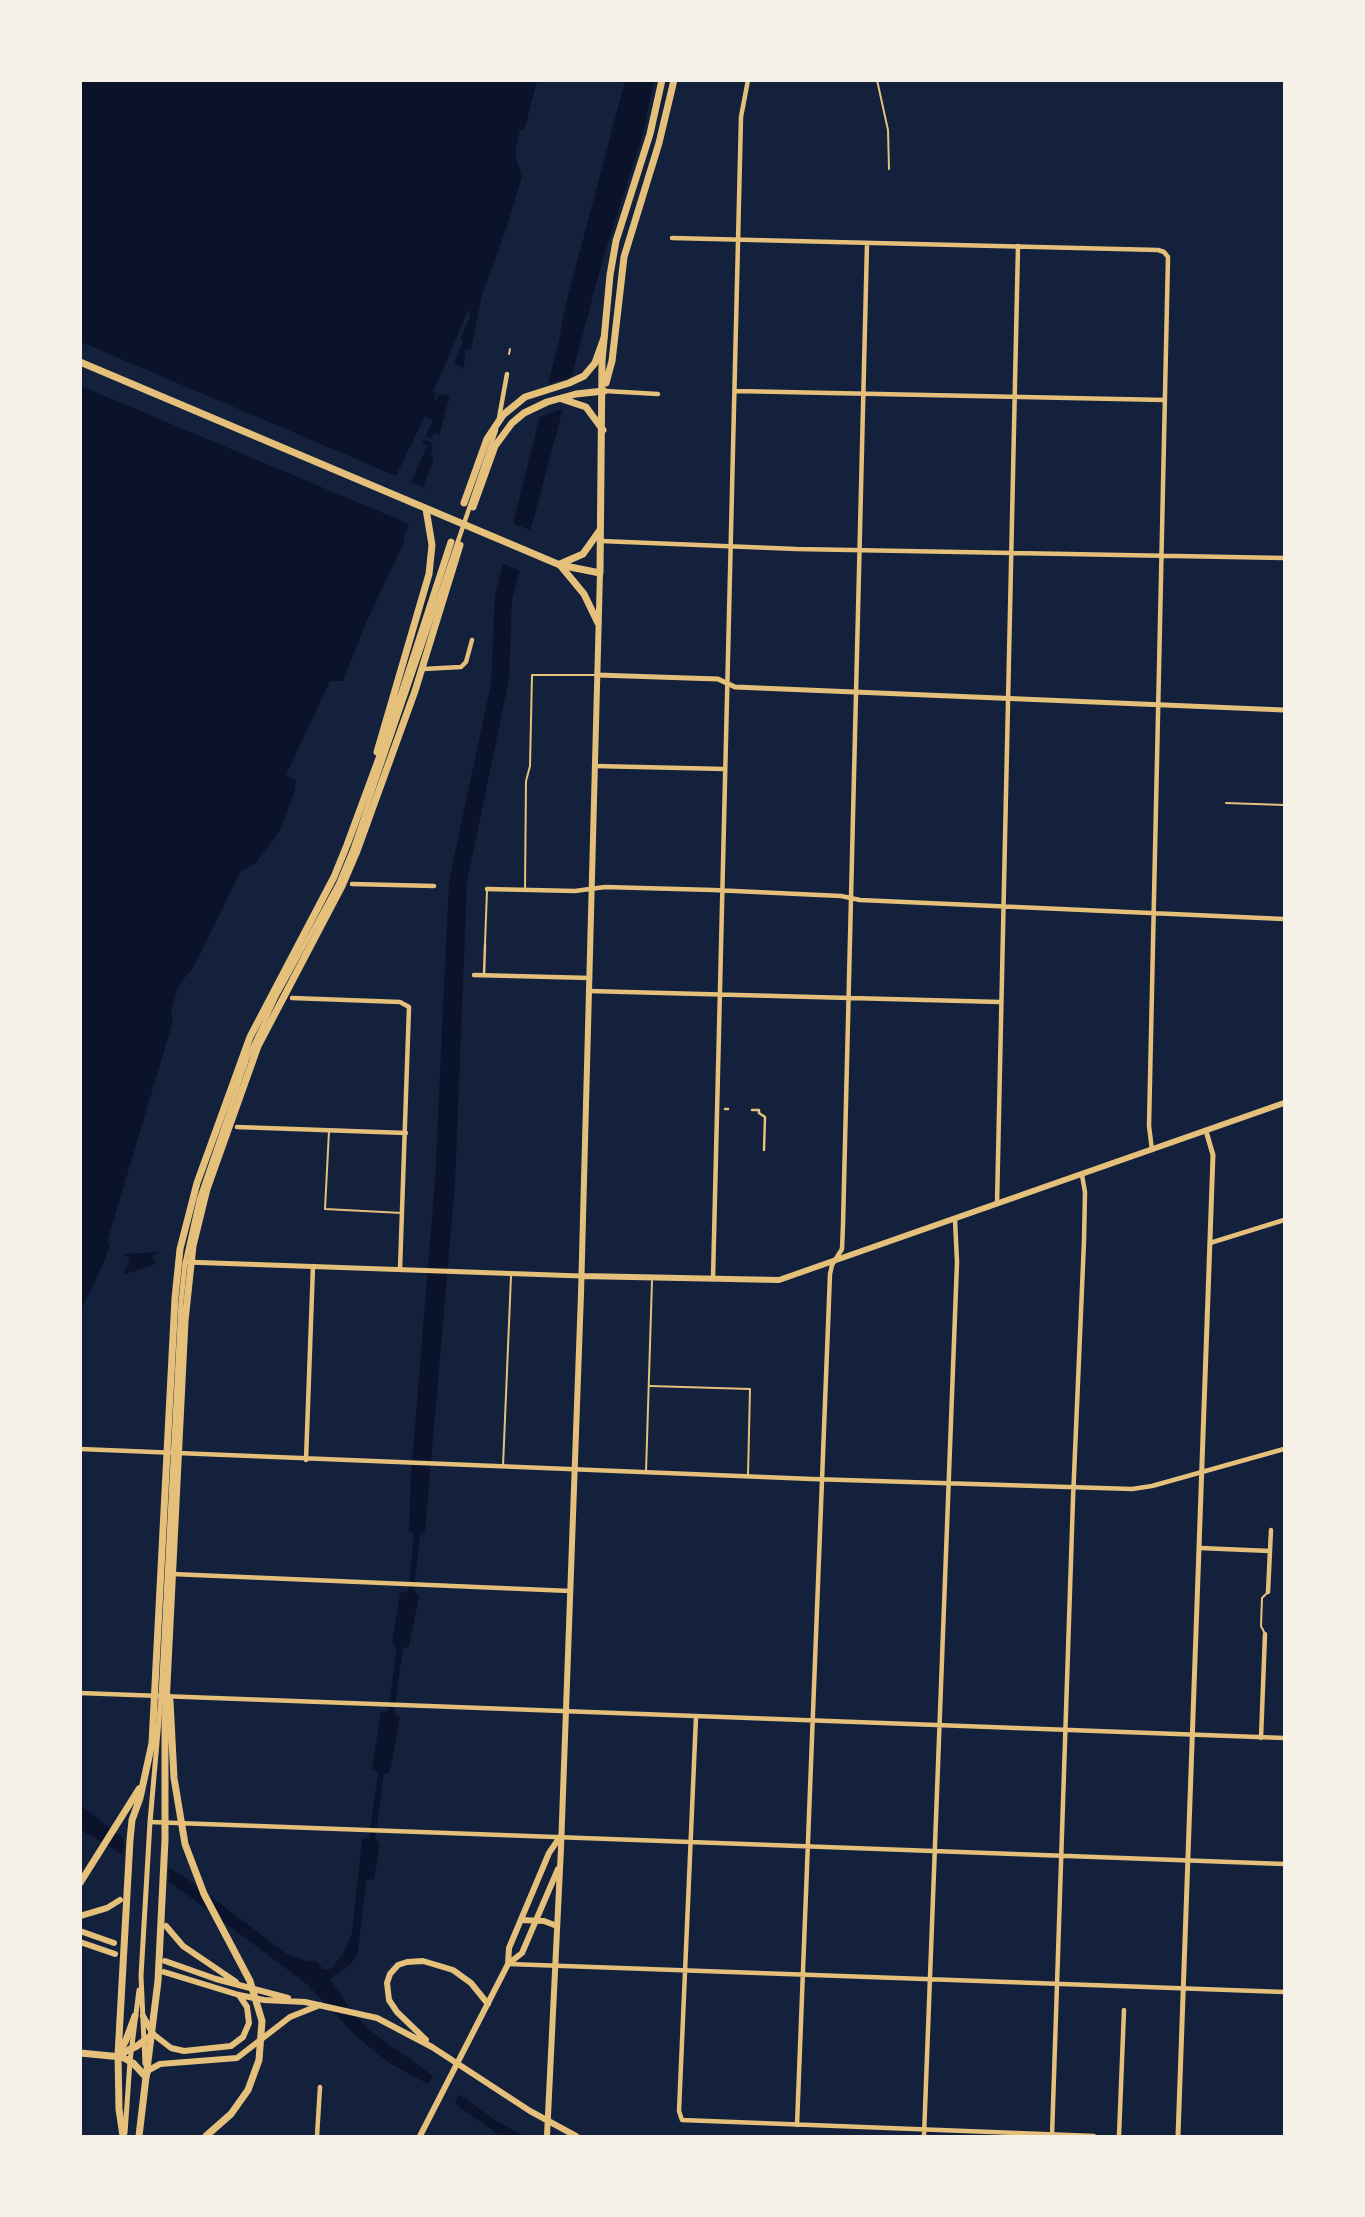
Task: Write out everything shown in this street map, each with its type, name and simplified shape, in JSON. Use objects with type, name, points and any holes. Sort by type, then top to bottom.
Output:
[{"type":"highway","points":[[80,362],[560,565],[600,573],[604,338],[612,259],[650,134],[662,80]]},
{"type":"highway","points":[[604,391],[612,361],[624,257],[659,143],[674,80]]},
{"type":"highway","points":[[464,503],[487,439],[503,415],[525,397],[573,382],[590,370],[604,338]]},
{"type":"highway","points":[[473,507],[500,436],[512,422],[524,413],[558,399],[604,391]]},
{"type":"highway","points":[[558,399],[580,404],[590,411],[603,430]]},
{"type":"highway","points":[[362,803],[429,574],[432,536],[426,509]]},
{"type":"highway","points":[[560,565],[583,554],[601,530]]},
{"type":"highway","points":[[124,2137],[118,2055],[130,1840],[152,1743],[175,1298],[180,1250],[197,1182],[250,1037],[334,877],[392,723],[451,542]]},
{"type":"highway","points":[[139,2137],[158,1981],[165,1840],[164,1754],[186,1302],[196,1228],[207,1189],[258,1046],[342,886],[365,832],[415,691],[460,545]]},
{"type":"highway","points":[[560,565],[584,594],[598,623]]},
{"type":"highway","points":[[168,1668],[174,1778],[185,1844],[204,1894],[250,1980],[262,2021],[259,2060],[248,2090],[231,2114],[206,2137]]},
{"type":"highway","points":[[80,1883],[141,1786]]},
{"type":"highway","points":[[118,2055],[139,2016]]},
{"type":"highway","points":[[118,2055],[153,2034]]},
{"type":"highway","points":[[80,2053],[118,2055],[130,2061],[146,2077]]},
{"type":"main road","points":[[548,2137],[575,1469],[600,573]]},
{"type":"main road","points":[[597,675],[718,680],[735,687],[1284,710]]},
{"type":"main road","points":[[122,2110],[139,2016],[148,1850],[161,1697],[185,1262],[779,1280],[1284,1103]]},
{"type":"main road","points":[[1178,2137],[1213,1155],[1206,1131]]},
{"type":"main road","points":[[508,1964],[509,1948],[549,1853],[561,1836]]},
{"type":"main road","points":[[420,2137],[508,1964],[522,1952],[559,1864]]},
{"type":"main road","points":[[80,1916],[107,1908],[120,1899]]},
{"type":"main road","points":[[521,1920],[536,1920],[557,1926]]},
{"type":"main road","points":[[166,1926],[183,1946],[240,1985]]},
{"type":"main road","points":[[80,1931],[114,1943]]},
{"type":"main road","points":[[80,1942],[115,1954]]},
{"type":"main road","points":[[166,1961],[295,2000],[377,2018],[432,2047],[530,2111],[576,2137]]},
{"type":"main road","points":[[432,2047],[391,2004],[387,1983],[390,1974],[398,1965],[423,1961],[453,1970],[471,1983],[488,2004]]},
{"type":"main road","points":[[164,1972],[239,1995],[264,2000],[295,2000]]},
{"type":"main road","points":[[139,2016],[166,2045],[180,2050],[235,2044],[243,2037],[249,2023],[247,2007],[239,1995]]},
{"type":"main road","points":[[146,2077],[149,2070],[160,2064],[237,2058],[290,2017],[321,2004]]},
{"type":"main road","points":[[139,2016],[144,2041],[146,2077]]},
{"type":"street","points":[[713,1280],[741,117],[748,80]]},
{"type":"street","points":[[673,238],[1158,250],[1166,253],[1168,261],[1149,1134],[1152,1150]]},
{"type":"street","points":[[797,2125],[830,1275],[842,1249],[867,244]]},
{"type":"street","points":[[997,1205],[1018,246]]},
{"type":"street","points":[[185,1262],[199,1199],[247,1059],[265,1018],[342,875],[363,820],[496,428],[507,374]]},
{"type":"street","points":[[604,391],[658,394]]},
{"type":"street","points":[[734,391],[1165,400]]},
{"type":"street","points":[[600,541],[1011,554],[1284,558]]},
{"type":"street","points":[[415,670],[461,667],[466,662],[472,640]]},
{"type":"street","points":[[594,766],[725,769]]},
{"type":"street","points":[[352,884],[434,887]]},
{"type":"street","points":[[487,889],[605,887],[722,891],[1284,919]]},
{"type":"street","points":[[484,975],[485,945]]},
{"type":"street","points":[[474,975],[590,978]]},
{"type":"street","points":[[589,991],[1000,1002]]},
{"type":"street","points":[[292,998],[407,1004],[410,1014],[400,1269]]},
{"type":"street","points":[[752,1110],[759,1110],[765,1117],[764,1150]]},
{"type":"street","points":[[237,1127],[406,1133]]},
{"type":"street","points":[[1052,2136],[1073,1488],[1084,1241],[1085,1192],[1082,1175]]},
{"type":"street","points":[[924,2137],[957,1262],[955,1220]]},
{"type":"street","points":[[1210,1243],[1284,1220]]},
{"type":"street","points":[[306,1460],[313,1266]]},
{"type":"street","points":[[80,1449],[646,1473],[1073,1488],[1143,1488],[1284,1449]]},
{"type":"street","points":[[1268,1591],[1270,1530]]},
{"type":"street","points":[[1200,1548],[1270,1551]]},
{"type":"street","points":[[167,1574],[570,1591]]},
{"type":"street","points":[[1261,1738],[1265,1634]]},
{"type":"street","points":[[80,1693],[1284,1738]]},
{"type":"street","points":[[696,1717],[679,2115],[682,2120],[1094,2137]]},
{"type":"street","points":[[150,1822],[1284,1864]]},
{"type":"street","points":[[508,1964],[1284,1992]]},
{"type":"street","points":[[1119,2137],[1124,2010]]},
{"type":"street","points":[[317,2137],[320,2087]]},
{"type":"lane","points":[[877,80],[888,130],[889,169]]},
{"type":"lane","points":[[509,354],[510,349]]},
{"type":"lane","points":[[525,890],[526,781],[530,766],[532,674],[597,675]]},
{"type":"lane","points":[[1226,803],[1284,805]]},
{"type":"lane","points":[[485,945],[487,889]]},
{"type":"lane","points":[[329,1130],[325,1209],[403,1213]]},
{"type":"lane","points":[[503,1467],[512,1273]]},
{"type":"lane","points":[[646,1473],[652,1278]]},
{"type":"lane","points":[[649,1386],[750,1389],[748,1476]]},
{"type":"lane","points":[[1265,1634],[1261,1626],[1262,1598],[1268,1591]]},
{"type":"water","points":[[81,81],[537,81],[524,130],[520,130],[515,154],[522,177],[482,295],[471,350],[465,350],[464,368],[452,387],[432,464],[404,542],[366,623],[343,681],[330,681],[286,775],[296,780],[295,790],[280,831],[256,863],[241,871],[194,966],[179,985],[171,1011],[173,1021],[107,1242],[110,1243],[105,1260],[81,1310]]},
{"type":"water","points":[[625,81],[654,81],[643,134],[602,262],[512,600],[509,679],[467,882],[455,1184],[425,1531],[420,1535],[414,1592],[419,1596],[409,1646],[403,1649],[394,1712],[400,1717],[390,1772],[384,1774],[375,1839],[380,1843],[374,1879],[366,1881],[358,1953],[351,1964],[330,1979],[352,2012],[369,2030],[498,2122],[525,2136],[500,2136],[428,2084],[389,2063],[357,2037],[308,1985],[181,1890],[81,1830],[80,1805],[141,1852],[186,1878],[287,1954],[307,1961],[316,1961],[324,1970],[332,1968],[344,1952],[352,1933],[362,1839],[369,1838],[378,1773],[372,1769],[381,1712],[388,1711],[397,1648],[392,1643],[400,1593],[408,1591],[414,1534],[409,1531],[411,1475],[435,1181],[449,881],[491,684],[495,595],[565,307]]},
{"type":"water","points":[[160,1252],[152,1256],[156,1264],[123,1275],[130,1258],[122,1254]]},
{"type":"pier","points":[[469,309],[470,317],[460,339],[463,340],[454,364],[464,368],[451,397],[442,394],[436,401],[434,400],[437,394],[433,392]]},
{"type":"pier","points":[[81,342],[396,476],[425,416],[433,420],[425,437],[432,439],[434,433],[440,435],[434,457],[431,456],[431,442],[424,440],[422,442],[427,446],[411,482],[427,489],[414,526],[81,386]]},
{"type":"pier","points":[[577,374],[566,408],[536,418],[544,384]]},
{"type":"pier","points":[[510,522],[532,531],[523,572],[500,562]]},
{"type":"pier","points":[[124,1834],[169,1864],[168,1886],[123,1859]]},
{"type":"pier","points":[[434,2073],[461,2091],[453,2106],[427,2088]]}]
